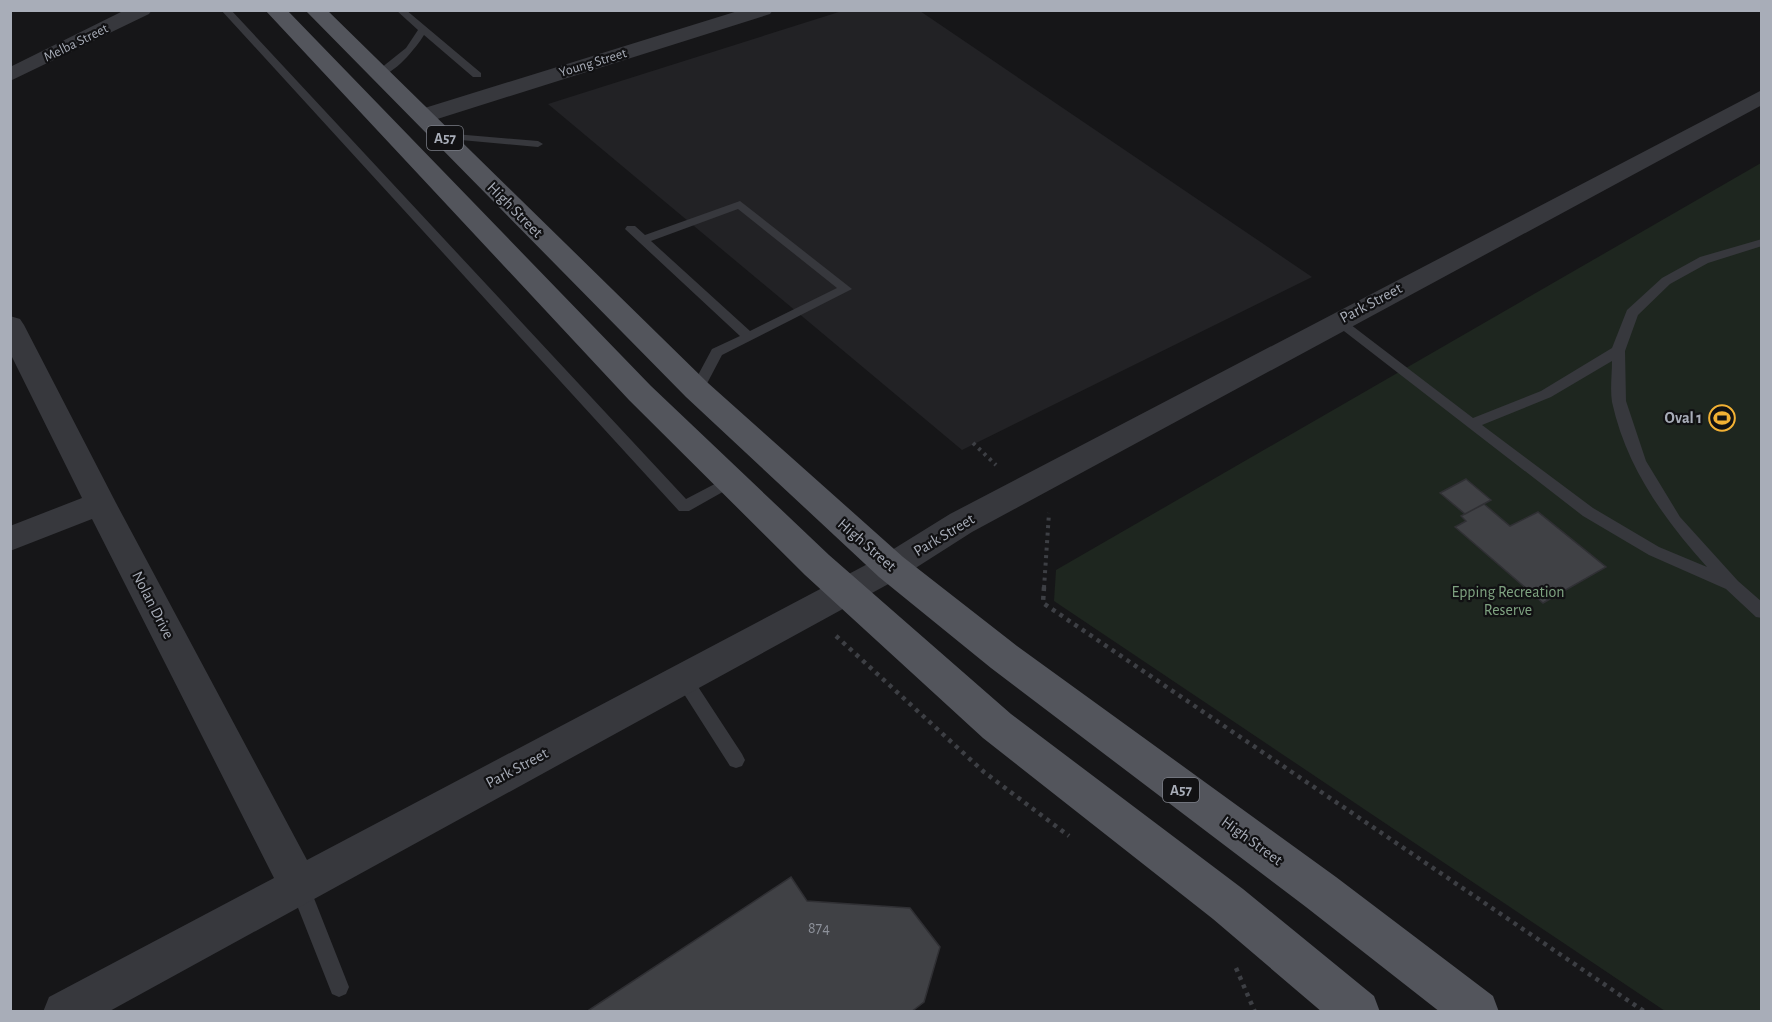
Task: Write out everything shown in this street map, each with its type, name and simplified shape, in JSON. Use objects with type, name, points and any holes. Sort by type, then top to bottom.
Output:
[{"type":"main road","name":"High Street","points":[[275,10],[640,393],[846,591],[997,726],[1228,904],[1358,1011]]},
{"type":"main road","name":"High Street","points":[[315,10],[697,390],[891,567],[1023,672],[1321,892],[1477,1011]]},
{"type":"street","name":"Melba Street","points":[[10,75],[142,10]]},
{"type":"street","name":"Young Street","points":[[423,116],[763,10]]},
{"type":"street","name":"Park Street","points":[[64,1011],[891,567],[961,523],[1761,96]]},
{"type":"street","name":"Nolan Drive","points":[[10,325],[298,885]]},
{"type":"street","points":[[10,539],[100,503]]},
{"type":"lane","points":[[225,10],[684,507],[730,481]]},
{"type":"lane","points":[[400,10],[477,75]]},
{"type":"lane","points":[[380,74],[410,50],[423,30]]},
{"type":"lane","points":[[443,136],[538,144]]},
{"type":"lane","points":[[642,240],[740,204],[846,289],[717,352],[697,390]]},
{"type":"lane","points":[[631,230],[749,337]]},
{"type":"lane","points":[[1761,242],[1704,260],[1666,281],[1632,313],[1618,351],[1619,401],[1639,462],[1675,521],[1732,585],[1761,612]]},
{"type":"lane","points":[[1337,321],[1588,512],[1654,551],[1732,585]]},
{"type":"lane","points":[[1471,424],[1546,394],[1618,351]]},
{"type":"lane","points":[[684,678],[736,760]]},
{"type":"lane","points":[[298,885],[339,987]]},
{"type":"path","points":[[973,443],[1049,513],[1043,603],[1645,1011]]},
{"type":"shaded area","points":[[842,11],[920,11],[1312,277],[962,450],[548,104]]},
{"type":"green space","name":"Epping Recreation Reserve","points":[[1761,163],[1761,1011],[1665,1011],[1054,601],[1056,570]]},
{"type":"building","points":[[1466,479],[1491,500],[1465,514],[1440,493]]},
{"type":"building","points":[[1484,504],[1510,526],[1538,512],[1606,567],[1543,603],[1455,527],[1466,521],[1461,516]]},
{"type":"building","points":[[791,877],[807,901],[910,908],[940,947],[924,1002],[911,1012],[586,1012]]},
{"type":"place","name":"Oval 1","points":[[1722,418]]}]
